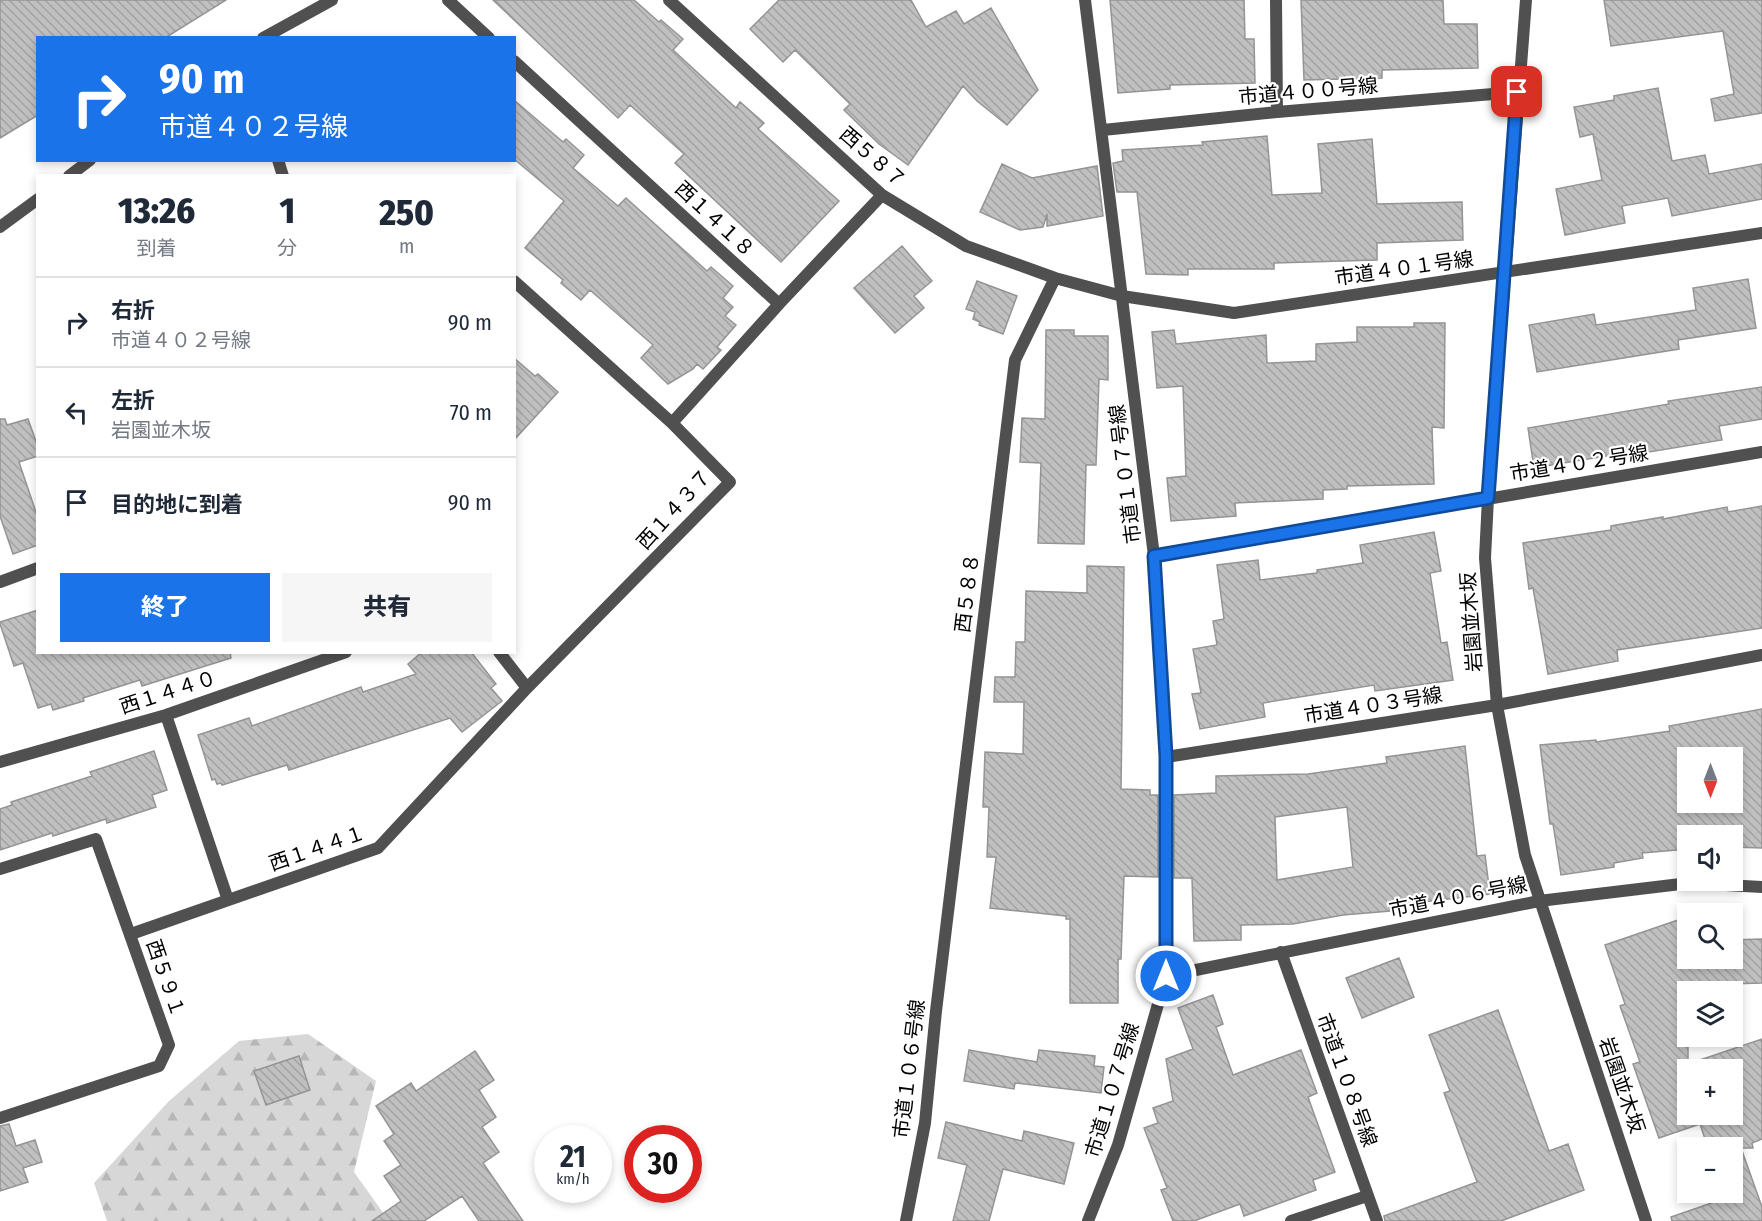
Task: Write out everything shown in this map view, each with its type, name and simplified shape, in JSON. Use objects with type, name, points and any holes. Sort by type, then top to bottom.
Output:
[{"type":"street","points":[[267,36],[332,0]]},
{"type":"street","points":[[448,0],[487,36]]},
{"type":"street","name":"西５８７","points":[[669,0],[882,195],[966,246],[1054,278],[1122,296]]},
{"type":"street","name":"市道１０７号線","points":[[1085,0],[1154,556],[1166,756],[1166,976],[1118,1144],[1088,1221]]},
{"type":"street","points":[[1276,0],[1277,112]]},
{"type":"street","name":"岩園並木坂","points":[[1526,0],[1517,92],[1485,558],[1497,705],[1525,855],[1647,1221]]},
{"type":"street","name":"西１４１８","points":[[516,63],[779,304]]},
{"type":"street","name":"市道４００号線","points":[[1102,130],[1277,112],[1517,92]]},
{"type":"street","points":[[72,174],[87,162]]},
{"type":"street","points":[[672,423],[779,304],[882,195]]},
{"type":"street","points":[[0,227],[36,200]]},
{"type":"street","name":"市道４０１号線","points":[[1122,296],[1234,313],[1762,233]]},
{"type":"street","name":"西５８８","points":[[947,921],[1015,360],[1054,278]]},
{"type":"street","name":"西１４３７","points":[[516,282],[672,423],[730,482],[527,688]]},
{"type":"street","name":"市道４０２号線","points":[[1154,556],[1762,452]]},
{"type":"street","points":[[0,582],[36,569]]},
{"type":"street","name":"西１４４０","points":[[0,762],[166,715],[340,654]]},
{"type":"street","points":[[502,654],[527,688]]},
{"type":"street","name":"市道４０３号線","points":[[1166,756],[1497,705],[1762,655]]},
{"type":"street","name":"西１４４１","points":[[131,934],[378,848],[527,688]]},
{"type":"street","points":[[166,715],[228,900]]},
{"type":"street","name":"西５９１","points":[[0,869],[96,839],[169,1045],[159,1066],[0,1118]]},
{"type":"street","name":"市道４０６号線","points":[[1166,976],[1539,901],[1689,882],[1762,887]]},
{"type":"street","name":"市道１０６号線","points":[[906,1221],[925,1123],[947,921]]},
{"type":"street","name":"市道１０８号線","points":[[1281,952],[1377,1221]]},
{"type":"street","points":[[1291,1221],[1367,1196]]},
{"type":"green space","points":[[308,1034],[376,1081],[354,1172],[389,1221],[107,1221],[94,1183],[169,1101],[239,1041]]},
{"type":"building","points":[[0,0],[226,0],[168,36],[36,36],[36,116],[0,138]]},
{"type":"building","points":[[493,0],[634,0],[683,39],[673,50],[736,108],[740,102],[764,123],[758,129],[839,201],[781,262],[675,163],[684,154],[630,105],[618,118]]},
{"type":"building","points":[[779,0],[911,0],[926,27],[956,11],[964,24],[991,8],[1038,90],[1007,125],[977,101],[963,86],[908,165],[879,144],[844,110],[850,104],[795,50],[783,62],[750,29]]},
{"type":"building","points":[[1110,0],[1244,0],[1245,39],[1254,39],[1255,83],[1170,85],[1170,89],[1118,93]]},
{"type":"building","points":[[1301,0],[1443,0],[1444,24],[1477,24],[1478,68],[1382,70],[1382,78],[1304,80]]},
{"type":"building","points":[[1604,0],[1762,0],[1762,113],[1715,121],[1711,99],[1734,94],[1723,31],[1611,46]]},
{"type":"building","points":[[1658,88],[1672,161],[1705,155],[1709,174],[1762,164],[1762,199],[1672,216],[1668,198],[1622,206],[1625,223],[1565,235],[1556,189],[1602,180],[1593,134],[1580,137],[1574,107],[1614,100],[1614,96]]},
{"type":"building","points":[[516,102],[563,142],[566,139],[584,155],[573,168],[618,206],[626,198],[707,271],[711,267],[733,286],[723,298],[733,307],[725,316],[736,325],[717,347],[721,350],[703,369],[697,364],[693,369],[668,384],[641,358],[653,345],[590,290],[581,300],[561,283],[563,280],[525,248],[564,201],[516,161]]},
{"type":"building","points":[[1267,136],[1272,195],[1322,193],[1318,144],[1372,139],[1377,204],[1462,202],[1463,240],[1377,243],[1377,260],[1274,263],[1274,269],[1188,269],[1188,275],[1146,274],[1137,192],[1117,192],[1113,163],[1123,161],[1122,150],[1203,145],[1202,142]]},
{"type":"building","points":[[1002,164],[1032,178],[1097,166],[1103,216],[1047,226],[1047,214],[1043,227],[1020,230],[980,212]]},
{"type":"building","points":[[902,246],[932,281],[914,296],[924,308],[895,333],[854,288]]},
{"type":"building","points":[[1748,279],[1756,328],[1678,340],[1679,349],[1537,372],[1529,325],[1594,314],[1596,325],[1696,310],[1693,288]]},
{"type":"building","points":[[977,281],[1017,296],[1003,334],[979,325],[980,322],[973,319],[975,312],[966,309]]},
{"type":"building","points":[[1414,323],[1445,323],[1444,428],[1432,427],[1434,484],[1347,486],[1347,489],[1323,490],[1323,499],[1235,503],[1236,516],[1171,521],[1167,478],[1186,476],[1183,386],[1157,388],[1152,332],[1174,330],[1176,344],[1266,335],[1267,363],[1316,361],[1316,344],[1357,342],[1357,327],[1414,327]]},
{"type":"building","points":[[1046,330],[1074,330],[1074,336],[1108,336],[1108,380],[1099,379],[1096,465],[1086,465],[1084,544],[1038,543],[1041,463],[1020,462],[1022,418],[1045,419]]},
{"type":"building","points":[[516,360],[535,376],[538,374],[558,392],[516,438]]},
{"type":"building","points":[[1762,387],[1762,419],[1719,426],[1722,440],[1534,468],[1528,428],[1669,404],[1668,401]]},
{"type":"building","points":[[0,419],[5,419],[7,425],[28,419],[36,441],[36,457],[19,462],[36,512],[36,546],[13,554],[0,516]]},
{"type":"building","points":[[1762,506],[1762,628],[1617,650],[1618,661],[1548,674],[1533,588],[1529,589],[1523,543],[1611,530],[1611,526],[1727,507],[1728,512]]},
{"type":"building","points":[[1434,532],[1441,571],[1430,573],[1441,643],[1447,642],[1453,680],[1375,691],[1374,685],[1263,703],[1265,717],[1200,729],[1192,694],[1201,693],[1193,649],[1217,645],[1213,621],[1224,619],[1217,565],[1258,560],[1260,580],[1317,573],[1317,570],[1363,563],[1360,545]]},
{"type":"building","points":[[1087,566],[1124,567],[1121,789],[1150,790],[1150,795],[1158,795],[1158,877],[1124,876],[1121,959],[1118,959],[1118,1003],[1070,1003],[1070,919],[1066,919],[1066,916],[990,908],[996,857],[987,857],[989,807],[983,807],[985,752],[1023,754],[1024,702],[994,702],[995,677],[1015,677],[1016,642],[1025,642],[1026,591],[1087,593]]},
{"type":"building","points":[[36,611],[36,654],[230,654],[231,658],[142,686],[140,680],[53,710],[51,704],[38,708],[23,663],[14,666],[0,622]]},
{"type":"building","points":[[420,654],[473,654],[496,684],[491,688],[502,701],[462,732],[450,718],[289,770],[287,765],[222,785],[217,784],[215,779],[212,780],[198,735],[249,718],[252,726],[361,687],[363,692],[416,674],[408,664]]},
{"type":"building","points":[[1762,709],[1762,848],[1743,847],[1743,825],[1677,825],[1677,850],[1642,853],[1643,858],[1614,863],[1614,867],[1561,875],[1553,824],[1550,824],[1540,745],[1596,740],[1596,742],[1670,731],[1669,726]]},
{"type":"building","points":[[1465,746],[1477,856],[1485,855],[1490,894],[1389,906],[1390,911],[1343,915],[1293,924],[1241,925],[1241,940],[1194,941],[1192,878],[1174,878],[1174,795],[1216,793],[1216,776],[1308,774],[1387,763],[1386,757]],"holes":[[[1347,807],[1353,867],[1277,880],[1275,817]]]},
{"type":"building","points":[[154,751],[167,790],[152,795],[156,807],[107,823],[106,819],[53,836],[52,833],[0,850],[0,809],[12,805],[11,802],[92,776],[90,772]]},
{"type":"building","points":[[1677,920],[1677,969],[1743,969],[1743,940],[1762,939],[1762,983],[1677,981],[1677,1047],[1688,1047],[1688,1059],[1677,1059],[1677,1125],[1697,1125],[1659,1138],[1633,1064],[1640,1062],[1620,1006],[1625,1004],[1605,945]]},
{"type":"building","points":[[1399,958],[1414,997],[1362,1018],[1346,978]]},
{"type":"building","points":[[1213,995],[1223,1024],[1216,1027],[1233,1075],[1301,1050],[1317,1093],[1308,1097],[1335,1172],[1313,1180],[1316,1190],[1244,1216],[1240,1204],[1194,1221],[1173,1221],[1161,1190],[1167,1188],[1144,1128],[1158,1123],[1153,1108],[1173,1101],[1166,1059],[1193,1049],[1178,1008]]},
{"type":"building","points":[[1498,1010],[1549,1151],[1568,1144],[1584,1190],[1501,1221],[1385,1221],[1384,1216],[1477,1182],[1444,1093],[1450,1091],[1429,1035]]},
{"type":"building","points":[[1762,1039],[1762,1139],[1752,1143],[1753,1148],[1743,1148],[1743,1137],[1704,1137],[1700,1125],[1743,1125],[1743,1059],[1703,1059]]},
{"type":"building","points":[[969,1050],[1037,1062],[1039,1050],[1095,1056],[1094,1066],[1104,1067],[1101,1093],[1015,1083],[1014,1089],[964,1081]]},
{"type":"building","points":[[475,1051],[494,1080],[479,1090],[496,1117],[482,1127],[499,1152],[483,1163],[523,1221],[479,1221],[462,1196],[424,1221],[372,1221],[401,1201],[384,1176],[401,1165],[384,1141],[394,1134],[376,1106],[411,1083],[416,1091]]},
{"type":"building","points":[[299,1056],[310,1090],[266,1105],[254,1071]]},
{"type":"building","points":[[946,1122],[1022,1141],[1024,1131],[1074,1143],[1064,1184],[1003,1169],[989,1221],[953,1221],[967,1165],[938,1158]]},
{"type":"building","points":[[9,1124],[16,1146],[35,1140],[42,1162],[23,1168],[28,1182],[0,1191],[0,1126]]},
{"type":"building","points":[[1743,1154],[1762,1207],[1762,1221],[1672,1221],[1671,1217],[1712,1203],[1743,1203]]},
{"type":"route","points":[[1166,976],[1166,756],[1154,556],[1488,498],[1517,92]]}]
